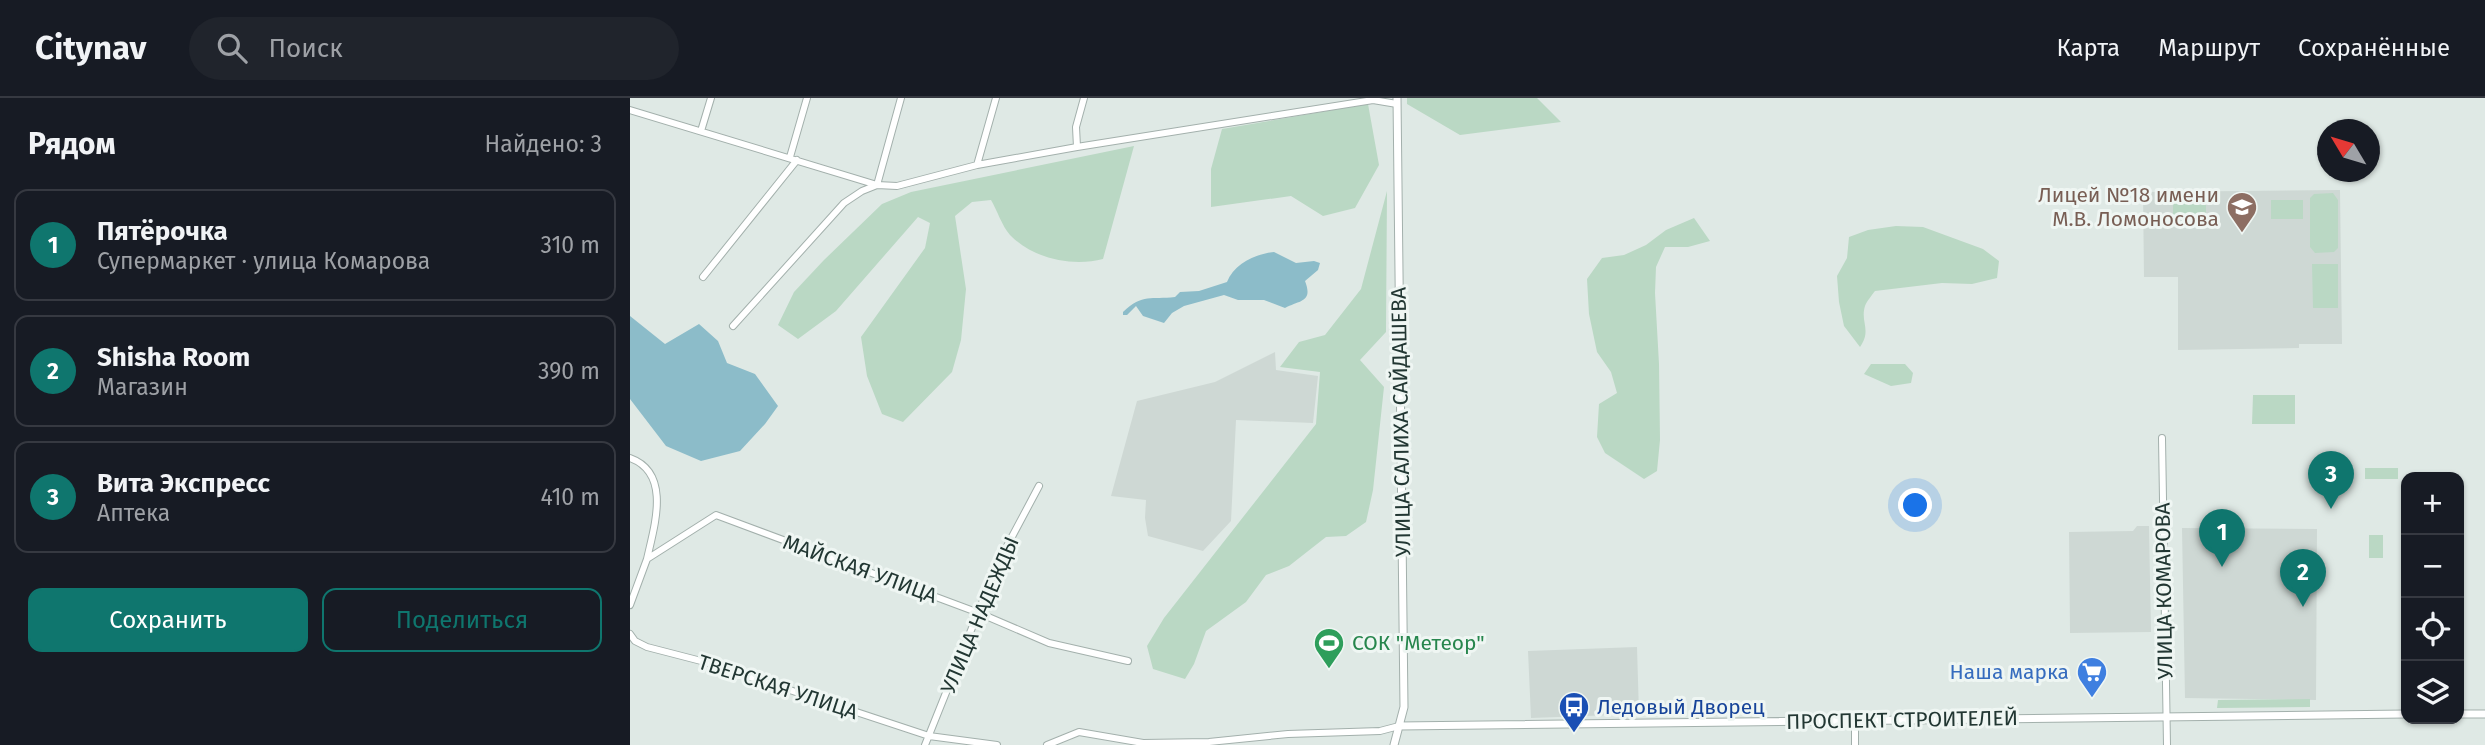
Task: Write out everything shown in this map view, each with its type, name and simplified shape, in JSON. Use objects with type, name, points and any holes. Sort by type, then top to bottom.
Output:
[{"type":"street","points":[[701,131],[711,98]]},
{"type":"street","points":[[790,157],[807,98]]},
{"type":"street","points":[[877,185],[901,98]]},
{"type":"street","points":[[977,165],[996,98]]},
{"type":"street","points":[[1077,147],[1076,127],[1084,98]]},
{"type":"street","points":[[630,110],[877,185],[897,186],[977,165],[1077,147],[1373,100],[1397,101]]},
{"type":"street","name":"УЛИЦА САЛИХА САЙДАШЕВА","points":[[1394,745],[1404,707],[1397,101]]},
{"type":"street","points":[[703,277],[797,160]]},
{"type":"street","points":[[733,326],[844,203],[877,185]]},
{"type":"street","name":"УЛИЦА КОМАРОВА","points":[[2162,438],[2167,745]]},
{"type":"street","points":[[630,458],[644,464],[650,471],[657,490],[656,518],[647,559],[630,605]]},
{"type":"street","name":"УЛИЦА НАДЕЖДЫ","points":[[925,745],[998,563],[1040,486]]},
{"type":"street","name":"МАЙСКАЯ УЛИЦА","points":[[647,559],[716,515],[979,613],[1049,643],[1128,661]]},
{"type":"street","name":"ТВЕРСКАЯ УЛИЦА","points":[[630,634],[635,641],[647,647],[705,662],[929,736],[997,745]]},
{"type":"street","name":"ПРОСПЕКТ СТРОИТЕЛЕЙ","points":[[1399,726],[2401,714]]},
{"type":"street","points":[[2464,714],[2485,714]]},
{"type":"street","points":[[1855,720],[1855,745]]},
{"type":"street","points":[[1047,745],[1079,732],[1143,743],[1209,744],[1287,734],[1380,731],[1399,726]]},
{"type":"street","points":[[1287,734],[1287,745]]},
{"type":"shaded area","name":"Лицей №18 имени М.В. Ломоносова","points":[[2340,190],[2342,344],[2299,344],[2299,348],[2178,350],[2178,277],[2144,277],[2143,192]]},
{"type":"shaded area","points":[[1275,352],[1276,370],[1318,376],[1313,423],[1236,420],[1231,521],[1203,551],[1148,536],[1146,500],[1111,496],[1137,401],[1215,382]]},
{"type":"shaded area","points":[[2137,526],[2149,526],[2151,632],[2070,633],[2069,532],[2133,531]]},
{"type":"shaded area","points":[[2182,528],[2317,529],[2316,700],[2185,698]]},
{"type":"shaded area","points":[[1637,647],[1639,714],[1531,718],[1528,651]]},
{"type":"green space","points":[[1407,98],[1537,98],[1561,122],[1460,135],[1407,104]]},
{"type":"green space","points":[[1368,104],[1379,165],[1355,208],[1323,216],[1291,196],[1211,207],[1211,169],[1222,129]]},
{"type":"green space","points":[[1134,146],[1103,259],[1066,261],[1030,250],[1010,235],[991,200],[972,202],[955,216],[966,289],[961,340],[952,372],[903,422],[882,414],[867,376],[861,337],[925,248],[930,223],[918,217],[836,311],[798,339],[778,325],[794,292],[882,204],[911,192]]},
{"type":"green space","points":[[1387,191],[1386,332],[1360,360],[1384,387],[1373,490],[1366,522],[1346,536],[1326,537],[1289,566],[1266,575],[1246,602],[1206,631],[1194,664],[1185,679],[1153,669],[1147,646],[1164,618],[1316,424],[1320,372],[1280,367],[1299,342],[1325,335],[1361,289]]},
{"type":"green space","points":[[2333,193],[2338,200],[2338,248],[2334,252],[2315,253],[2310,247],[2310,198],[2314,194]]},
{"type":"green space","points":[[2271,200],[2303,200],[2303,219],[2271,219]]},
{"type":"green space","points":[[2206,202],[2206,218],[2173,218],[2173,203]]},
{"type":"green space","points":[[1694,218],[1710,241],[1688,247],[1665,247],[1656,267],[1660,440],[1657,471],[1644,479],[1605,453],[1597,437],[1599,404],[1617,393],[1611,372],[1597,352],[1589,314],[1587,279],[1602,258],[1624,255],[1646,245],[1666,230]]},
{"type":"green space","points":[[1896,226],[1923,227],[1983,249],[1999,261],[1997,278],[1972,284],[1942,283],[1875,291],[1865,306],[1866,331],[1860,347],[1844,326],[1837,276],[1847,258],[1849,237],[1868,230]]},
{"type":"green space","points":[[2312,264],[2338,264],[2338,308],[2313,308]]},
{"type":"green space","points":[[1871,364],[1905,364],[1913,373],[1911,383],[1891,386],[1864,374]]},
{"type":"green space","points":[[2253,395],[2295,395],[2295,424],[2252,424]]},
{"type":"green space","points":[[2365,468],[2398,468],[2398,479],[2365,479]]},
{"type":"green space","points":[[2369,535],[2383,535],[2383,558],[2369,558]]},
{"type":"green space","points":[[2310,699],[2310,707],[2217,708],[2218,700]]},
{"type":"water","points":[[1274,252],[1296,263],[1320,263],[1318,270],[1305,281],[1308,293],[1306,297],[1285,308],[1264,300],[1238,300],[1224,295],[1184,306],[1172,313],[1164,323],[1143,316],[1136,306],[1127,315],[1123,315],[1130,306],[1148,298],[1175,297],[1180,292],[1199,291],[1227,282],[1235,270],[1246,261]]},
{"type":"water","points":[[630,316],[665,344],[699,324],[718,341],[727,363],[755,374],[778,406],[740,451],[701,461],[666,446],[630,399]]},
{"type":"place","name":"Лицей №18 имени М.В. Ломоносова","points":[[2242,234]]},
{"type":"place","name":"Вита Экспресс","points":[[2331,509]]},
{"type":"place","name":"Пятёрочка","points":[[2222,567]]},
{"type":"place","name":"Shisha Room","points":[[2303,607]]},
{"type":"place","name":"СОК \"Метеор\"","points":[[1329,670]]},
{"type":"place","name":"Наша марка","points":[[2092,699]]},
{"type":"place","name":"Ледовый Дворец","points":[[1574,734]]}]
